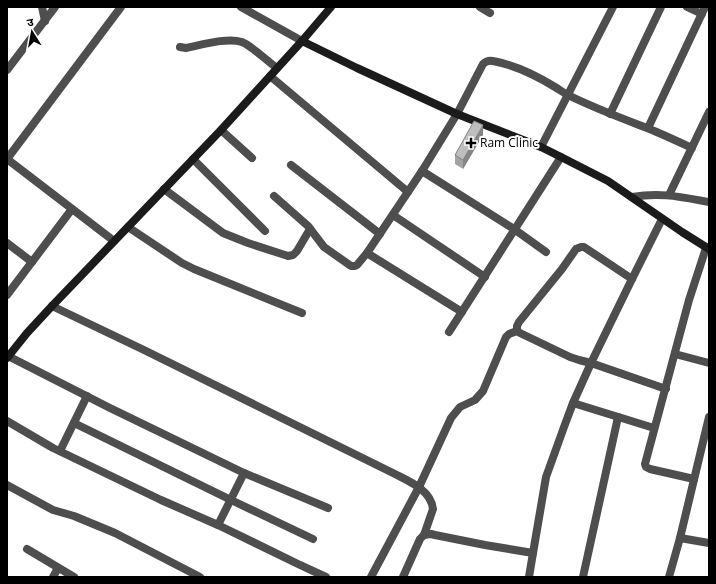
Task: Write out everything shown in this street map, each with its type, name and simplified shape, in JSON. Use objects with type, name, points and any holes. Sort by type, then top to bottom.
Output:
[{"type":"street","points":[[42,7],[45,21]]},
{"type":"street","points":[[7,70],[55,7]]},
{"type":"street","points":[[114,242],[7,159],[121,7]]},
{"type":"street","points":[[241,7],[302,41],[357,68],[457,114],[542,147],[608,182],[707,248],[689,300],[645,462],[645,466],[650,469],[694,479]]},
{"type":"street","points":[[328,508],[244,473],[8,357],[27,333],[52,306],[193,159],[270,76],[330,7]]},
{"type":"street","points":[[480,7],[490,13]]},
{"type":"street","points":[[542,147],[613,7]]},
{"type":"street","points":[[610,114],[661,7]]},
{"type":"street","points":[[648,128],[704,10],[687,7]]},
{"type":"street","points":[[180,47],[186,48],[229,41],[238,41],[245,44],[276,68]]},
{"type":"street","points":[[274,196],[306,223],[324,248],[351,266],[357,265],[368,253],[422,172],[457,114],[482,64],[489,61],[494,61],[527,73],[568,95],[692,148]]},
{"type":"street","points":[[270,76],[408,192]]},
{"type":"street","points":[[669,195],[709,112]]},
{"type":"street","points":[[220,130],[252,158]]},
{"type":"street","points":[[449,332],[561,157]]},
{"type":"street","points":[[193,159],[265,230]]},
{"type":"street","points":[[291,165],[380,234]]},
{"type":"street","points":[[422,172],[514,229],[546,252]]},
{"type":"street","points":[[164,189],[223,234],[288,256],[295,254],[310,228]]},
{"type":"street","points":[[632,197],[669,195],[709,202]]},
{"type":"street","points":[[7,295],[72,209]]},
{"type":"street","points":[[393,215],[485,277]]},
{"type":"street","points":[[530,577],[532,552],[546,477],[573,404],[591,363],[662,219]]},
{"type":"street","points":[[128,227],[182,263],[302,314]]},
{"type":"street","points":[[7,243],[32,262]]},
{"type":"street","points":[[517,331],[519,322],[579,247],[584,247],[632,278]]},
{"type":"street","points":[[368,253],[462,312]]},
{"type":"street","points":[[52,306],[419,487],[429,499],[433,509],[424,535],[420,539],[403,577]]},
{"type":"street","points":[[517,331],[578,360],[591,363],[666,389]]},
{"type":"street","points":[[371,577],[419,487],[451,418],[460,407],[474,400],[483,391],[506,337],[517,331]]},
{"type":"street","points":[[675,354],[709,363]]},
{"type":"street","points":[[60,451],[87,396]]},
{"type":"street","points":[[573,404],[654,428]]},
{"type":"street","points":[[583,577],[618,417]]},
{"type":"street","points":[[669,577],[680,538],[709,417]]},
{"type":"street","points":[[7,421],[60,451],[326,577]]},
{"type":"street","points":[[74,423],[313,539]]},
{"type":"street","points":[[218,525],[244,473]]},
{"type":"street","points":[[7,485],[52,510],[74,516],[115,533],[200,577]]},
{"type":"street","points":[[424,535],[435,534],[485,545],[532,552]]},
{"type":"street","points":[[680,538],[709,543]]},
{"type":"street","points":[[27,549],[74,577]]},
{"type":"street","points":[[53,577],[58,568]]},
{"type":"building","points":[[474,121],[483,125],[463,160],[455,155]]},
{"type":"place","name":"Ram Clinic","points":[[471,143]]}]
